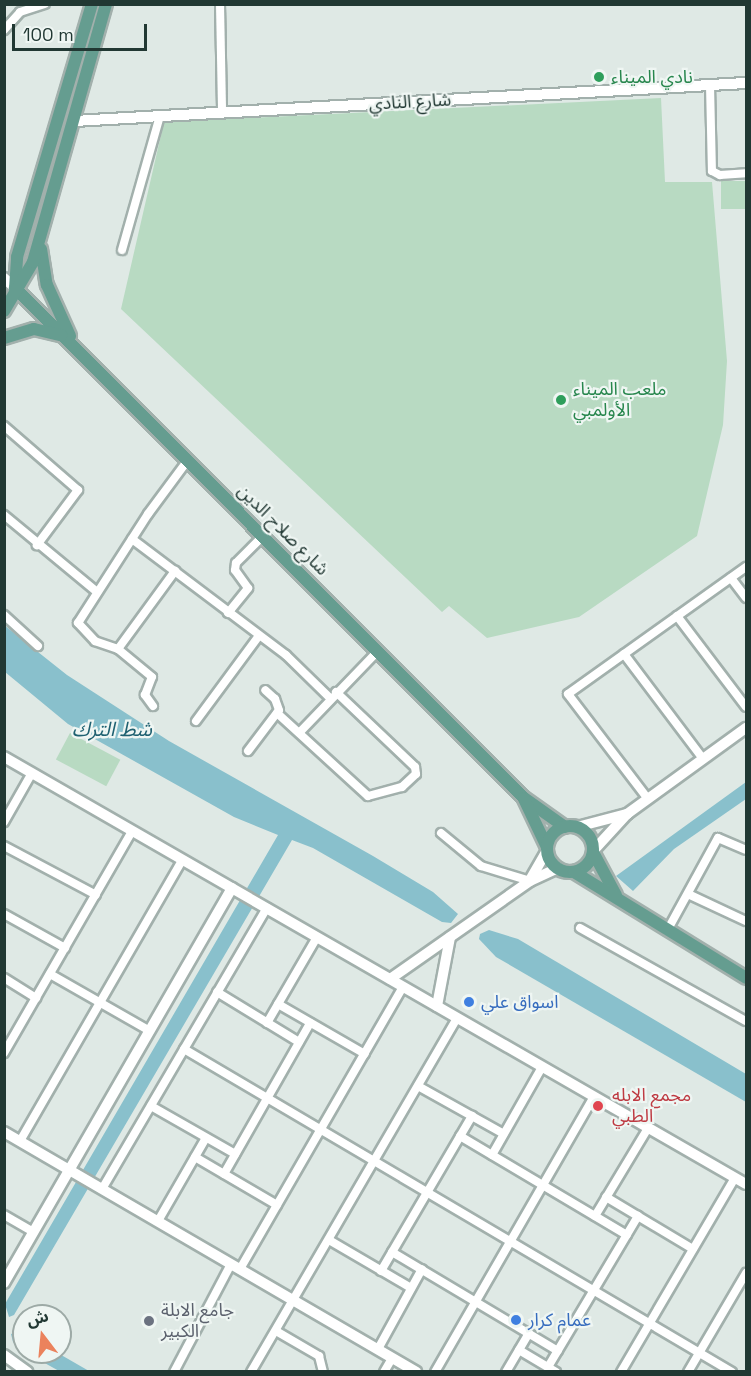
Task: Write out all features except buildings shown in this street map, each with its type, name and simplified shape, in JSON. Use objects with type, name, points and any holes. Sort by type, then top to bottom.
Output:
[{"type":"main road","points":[[15,288],[17,257],[92,4]]},
{"type":"main road","points":[[4,311],[15,288],[33,262],[106,4]]},
{"type":"main road","points":[[40,236],[47,285],[78,351]]},
{"type":"main road","name":"شارع صلاح الدين","points":[[15,288],[524,798],[571,827]]},
{"type":"main road","points":[[4,338],[34,329],[64,336]]},
{"type":"main road","name":"شارع صلاح الدين","points":[[524,798],[548,849]]},
{"type":"main road","points":[[624,905],[593,852],[590,836],[571,827],[553,834],[548,849],[558,868],[574,872],[624,905],[747,978]]},
{"type":"main road","points":[[574,872],[587,865],[593,852]]},
{"type":"street","points":[[4,30],[20,12],[45,4]]},
{"type":"street","points":[[220,4],[222,113]]},
{"type":"street","name":"شارع النادي","points":[[74,121],[747,83]]},
{"type":"street","points":[[710,85],[712,171],[720,175],[747,173]]},
{"type":"street","points":[[122,250],[160,116]]},
{"type":"street","points":[[4,278],[15,288]]},
{"type":"street","points":[[5,429],[78,490],[37,545]]},
{"type":"street","points":[[153,706],[145,696],[152,677],[118,649],[95,641],[78,623],[132,539],[188,460]]},
{"type":"street","points":[[4,516],[97,592]]},
{"type":"street","points":[[228,613],[249,588],[235,566],[263,537]]},
{"type":"street","points":[[132,539],[306,672],[415,767],[416,774],[402,787],[368,796],[277,713]]},
{"type":"street","points":[[648,799],[568,694],[747,567]]},
{"type":"street","points":[[118,649],[175,571]]},
{"type":"street","points":[[731,578],[747,598]]},
{"type":"street","points":[[4,615],[38,646]]},
{"type":"street","points":[[677,616],[747,706]]},
{"type":"street","points":[[196,722],[258,637]]},
{"type":"street","points":[[300,732],[333,695],[378,651]]},
{"type":"street","points":[[624,654],[703,759]]},
{"type":"street","points":[[248,751],[277,713],[279,704],[265,690]]},
{"type":"street","points":[[593,852],[627,814],[747,728]]},
{"type":"street","points":[[4,757],[747,1184]]},
{"type":"street","points":[[4,822],[32,773]]},
{"type":"street","points":[[571,827],[627,814]]},
{"type":"street","points":[[5,1050],[132,831]]},
{"type":"street","points":[[441,833],[481,866],[530,881]]},
{"type":"street","points":[[667,931],[718,838],[747,850]]},
{"type":"street","points":[[4,846],[96,895]]},
{"type":"street","points":[[530,881],[548,849]]},
{"type":"street","points":[[20,1141],[182,860]]},
{"type":"street","points":[[390,980],[530,881],[558,868]]},
{"type":"street","points":[[4,1283],[232,888]]},
{"type":"street","points":[[688,894],[747,921]]},
{"type":"street","points":[[102,1189],[267,908]]},
{"type":"street","points":[[4,914],[65,948]]},
{"type":"street","points":[[580,928],[747,1021]]},
{"type":"street","points":[[437,1006],[450,936]]},
{"type":"street","points":[[267,1023],[317,937]]},
{"type":"street","points":[[50,974],[150,1031]]},
{"type":"street","points":[[4,978],[36,998]]},
{"type":"street","points":[[174,1371],[236,1267],[277,1205],[403,987]]},
{"type":"street","points":[[217,992],[298,1042]]},
{"type":"street","points":[[278,1004],[364,1054]]},
{"type":"street","points":[[251,1371],[457,1018]]},
{"type":"street","points":[[224,1174],[310,1023]]},
{"type":"street","points":[[184,1049],[732,1371]]},
{"type":"street","points":[[492,1155],[542,1067]]},
{"type":"street","points":[[418,1086],[504,1134]]},
{"type":"street","points":[[435,1371],[594,1097]]},
{"type":"street","points":[[151,1106],[236,1154]]},
{"type":"street","points":[[381,1271],[472,1116]]},
{"type":"street","points":[[595,1216],[648,1128]]},
{"type":"street","points":[[4,1132],[416,1371]]},
{"type":"street","points":[[460,1136],[627,1234]]},
{"type":"street","points":[[158,1221],[206,1138]]},
{"type":"street","points":[[195,1157],[277,1205]]},
{"type":"street","points":[[621,1371],[735,1178]]},
{"type":"street","points":[[606,1197],[693,1249]]},
{"type":"street","points":[[4,1215],[34,1232]]},
{"type":"street","points":[[519,1350],[552,1369],[558,1351],[638,1216]]},
{"type":"street","points":[[329,1240],[411,1288]]},
{"type":"street","points":[[392,1252],[558,1351]]},
{"type":"street","points":[[378,1349],[422,1269]]},
{"type":"street","points":[[688,1371],[746,1275]]},
{"type":"street","points":[[276,1331],[319,1356],[323,1371]]},
{"type":"street","points":[[506,1371],[529,1333]]},
{"type":"street","points":[[4,1355],[10,1363],[27,1371]]},
{"type":"street","points":[[384,1371],[392,1358]]},
{"type":"green space","points":[[661,98],[665,182],[712,182],[727,361],[723,425],[697,536],[579,617],[487,638],[449,606],[442,612],[121,309],[164,122]]},
{"type":"green space","points":[[721,181],[746,181],[746,209],[721,209]]},
{"type":"green space","points":[[70,733],[120,760],[106,786],[56,759]]},
{"type":"water","name":"شط الترك","points":[[4,625],[67,675],[169,741],[373,856],[433,892],[458,914],[451,923],[442,922],[313,848],[292,840],[20,1304],[12,1304],[12,1316],[9,1317],[5,1304],[278,835],[234,817],[68,724],[5,672]]},
{"type":"water","points":[[746,782],[746,799],[674,849],[633,891],[616,876]]},
{"type":"water","points":[[489,930],[518,939],[746,1074],[746,1102],[496,957],[479,939],[480,934]]},
{"type":"water","points":[[72,1361],[89,1371],[59,1371],[46,1364],[72,1364]]},
{"type":"place","name":"نادي الميناء","points":[[599,77]]},
{"type":"place","name":"ملعب الميناء الأولمبي","points":[[561,400]]},
{"type":"place","name":"اسواق علي","points":[[469,1002]]},
{"type":"place","name":"مجمع الابله الطبي","points":[[598,1106]]},
{"type":"place","name":"عمام كرار","points":[[516,1320]]},
{"type":"place","name":"جامع الابلة الكبير","points":[[149,1321]]}]
